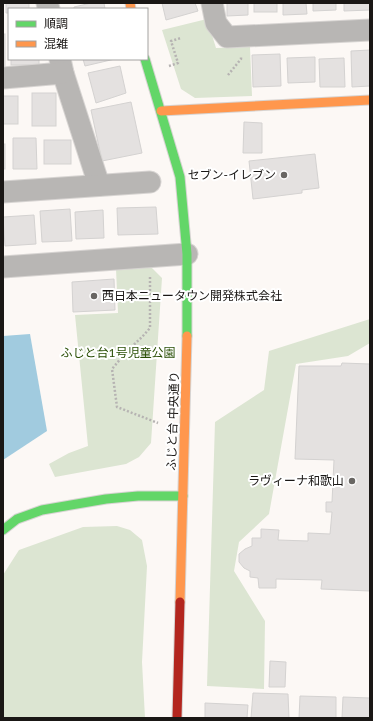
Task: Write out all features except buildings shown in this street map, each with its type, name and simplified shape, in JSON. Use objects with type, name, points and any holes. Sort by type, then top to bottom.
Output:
[{"type":"street","points":[[212,3],[216,23],[227,37],[370,30]]},
{"type":"street","name":"ふじと台 中央通り","points":[[145,60],[180,177],[187,254],[188,303],[177,718]]},
{"type":"street","points":[[3,78],[61,66],[99,185]]},
{"type":"street","points":[[161,111],[370,100]]},
{"type":"street","points":[[3,192],[150,182]]},
{"type":"street","points":[[3,267],[187,254]]},
{"type":"street","points":[[3,530],[17,519],[42,510],[106,499],[138,496],[182,496]]},
{"type":"path","points":[[167,66],[178,64],[171,41],[181,38]]},
{"type":"path","points":[[156,274],[150,276],[150,328],[127,351],[112,369],[117,407],[158,423]]},
{"type":"green space","points":[[207,19],[216,48],[250,47],[252,96],[195,98],[181,89],[162,30]]},
{"type":"green space","name":"ふじと台1号児童公園","points":[[150,266],[162,278],[151,443],[139,457],[126,464],[55,477],[49,464],[69,453],[88,446],[75,315],[118,313],[116,269]]},
{"type":"green space","points":[[370,319],[370,343],[348,356],[296,364],[269,514],[239,542],[234,571],[265,621],[264,689],[207,686],[215,422],[264,390],[269,351]]},
{"type":"green space","points":[[117,526],[130,530],[142,540],[147,566],[142,662],[145,718],[3,718],[3,575],[19,550],[83,527]]},
{"type":"water","points":[[30,334],[47,431],[3,460],[3,336]]},
{"type":"traffic: fast","points":[[145,60],[180,177],[187,254],[187,336]]},
{"type":"traffic: fast","points":[[3,530],[17,519],[42,510],[106,499],[138,496],[183,496]]},
{"type":"traffic: slow","points":[[130,3],[131,8]]},
{"type":"traffic: slow","points":[[161,111],[370,100]]},
{"type":"traffic: slow","points":[[180,602],[187,336]]},
{"type":"traffic: jam","points":[[177,718],[180,602]]},
{"type":"place","name":"セブン-イレブン","points":[[284,175]]},
{"type":"place","name":"西日本ニュータウン開発株式会社","points":[[94,296]]},
{"type":"place","name":"ラヴィーナ和歌山","points":[[352,481]]}]
